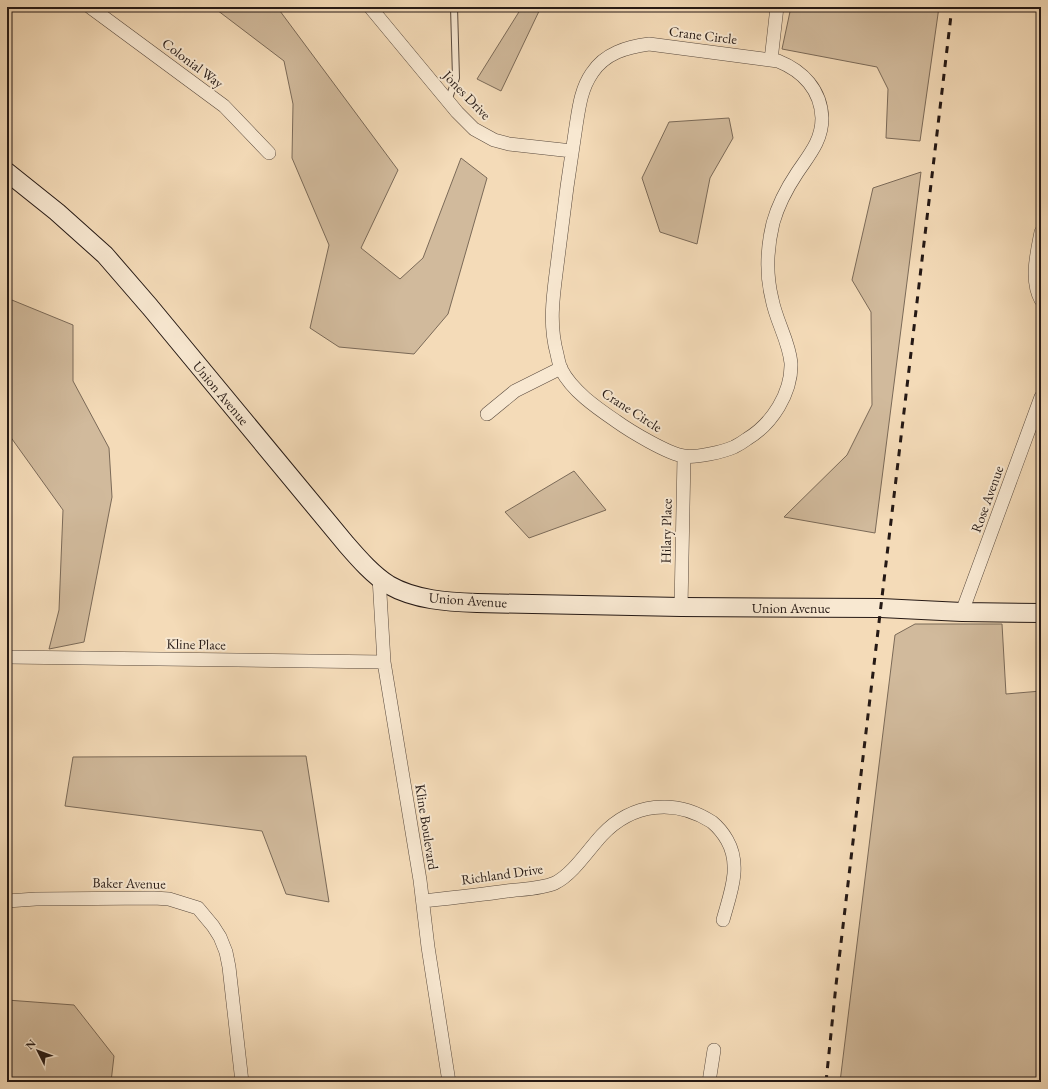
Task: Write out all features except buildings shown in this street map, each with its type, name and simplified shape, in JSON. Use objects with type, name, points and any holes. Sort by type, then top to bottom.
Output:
[{"type":"main road","name":"Union Avenue","points":[[7,172],[57,212],[105,255],[150,306],[346,544],[389,585],[419,596],[452,602],[681,607],[881,608],[962,612],[1041,613]]},
{"type":"street","name":"Colonial Way","points":[[90,7],[224,106],[269,153]]},
{"type":"street","name":"Jones Drive","points":[[370,7],[448,101],[474,129],[494,140],[509,144],[572,151]]},
{"type":"street","points":[[770,60],[777,7]]},
{"type":"street","name":"Crane Circle","points":[[649,44],[770,60],[790,66],[809,82],[816,93],[820,105],[822,118],[821,130],[817,143],[811,154],[796,174],[779,206],[773,223],[768,262],[772,300],[788,348],[791,363],[789,379],[783,399],[772,418],[756,434],[734,447],[704,455],[684,456],[664,449],[627,429],[592,405],[561,368],[553,334],[552,302],[572,151],[580,99],[584,85],[596,67],[606,58],[618,51],[632,46],[649,44]]},
{"type":"street","points":[[1041,232],[1035,262],[1035,280],[1041,300]]},
{"type":"street","points":[[487,414],[515,391],[561,368]]},
{"type":"street","name":"Rose Avenue","points":[[962,612],[1041,397]]},
{"type":"street","name":"Hilary Place","points":[[681,607],[684,456]]},
{"type":"street","name":"Kline Boulevard","points":[[379,577],[384,662],[423,901],[428,947],[449,1082]]},
{"type":"street","name":"Kline Place","points":[[7,657],[384,662]]},
{"type":"street","name":"Richland Drive","points":[[423,901],[534,888],[555,882],[573,869],[614,823],[637,811],[657,807],[671,807],[688,810],[715,824],[730,845],[734,857],[734,874],[722,920]]},
{"type":"street","name":"Baker Avenue","points":[[7,901],[36,899],[154,898],[169,899],[198,908],[213,926],[226,952],[230,974],[242,1082]]},
{"type":"street","points":[[709,1082],[714,1050]]},
{"type":"lane","points":[[448,101],[456,78],[454,7]]},
{"type":"shaded area","points":[[213,7],[277,7],[398,170],[361,248],[400,279],[423,258],[461,158],[487,178],[448,314],[414,354],[339,347],[310,328],[329,245],[292,158],[293,104],[284,61]]},
{"type":"shaded area","points":[[522,7],[541,7],[501,91],[477,79]]},
{"type":"shaded area","points":[[791,7],[939,7],[920,141],[886,138],[888,89],[877,67],[782,49]]},
{"type":"shaded area","points":[[729,118],[733,138],[710,178],[697,244],[660,232],[642,178],[669,122]]},
{"type":"shaded area","points":[[921,172],[875,533],[784,517],[847,455],[872,405],[871,312],[852,280],[873,188]]},
{"type":"shaded area","points":[[7,298],[73,325],[73,381],[109,448],[112,497],[84,642],[49,649],[59,610],[63,510],[7,432]]},
{"type":"shaded area","points":[[574,471],[606,510],[529,538],[505,512]]},
{"type":"shaded area","points":[[915,624],[1002,624],[1006,694],[1041,691],[1041,1082],[840,1082],[895,635]]},
{"type":"shaded area","points":[[306,756],[329,902],[286,894],[262,831],[65,806],[73,757]]},
{"type":"shaded area","points":[[7,1000],[74,1005],[114,1056],[111,1082],[7,1082]]},
{"type":"railway","points":[[826,1082],[836,985],[952,7]]}]
